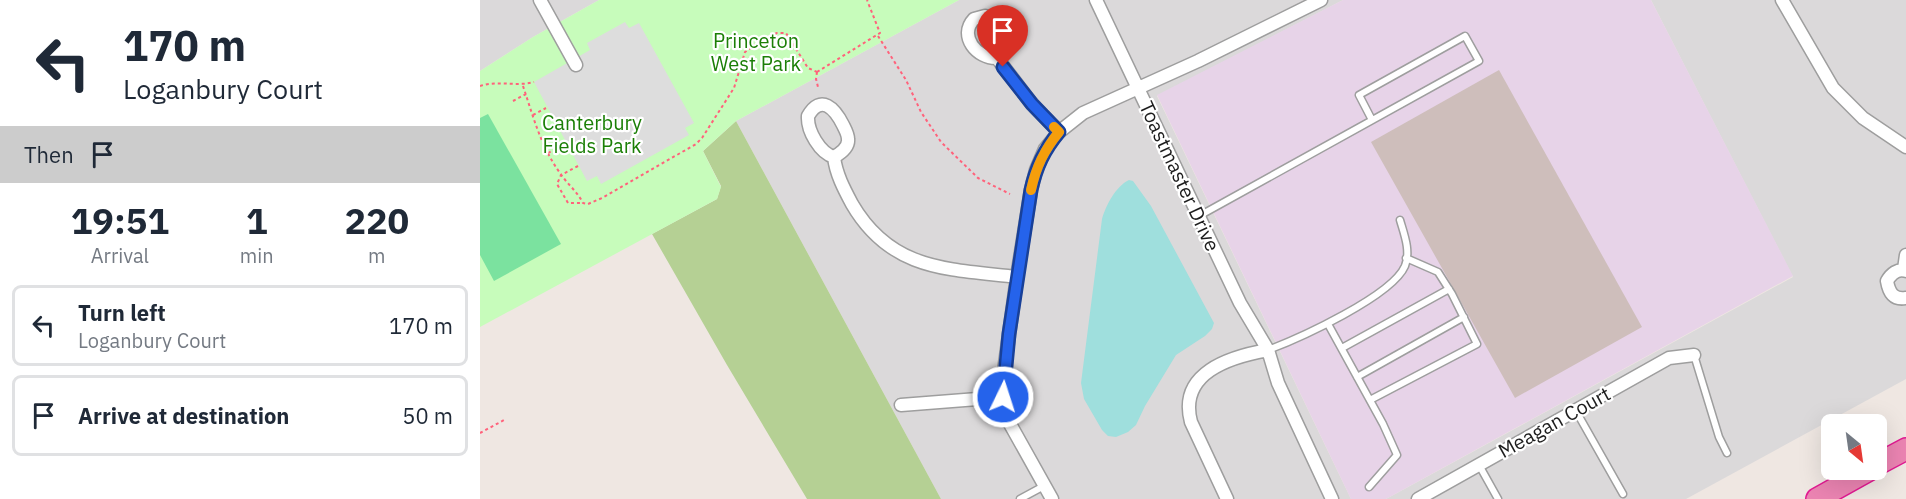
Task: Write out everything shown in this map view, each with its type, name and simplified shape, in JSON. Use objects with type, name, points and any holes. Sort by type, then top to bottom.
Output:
[{"type":"highway","points":[[1887,459],[1906,449]]},
{"type":"highway","points":[[1817,499],[1851,480]]},
{"type":"street","points":[[540,0],[576,65]]},
{"type":"street","name":"Toastmaster Drive","points":[[1096,0],[1240,303],[1268,350]]},
{"type":"street","points":[[1052,499],[1009,422],[1003,397],[1003,378],[1017,277],[1036,170],[1045,149],[1059,132],[1083,113],[1138,89],[1321,0]]},
{"type":"street","points":[[1782,0],[1833,87],[1863,118],[1906,147]]},
{"type":"street","points":[[998,58],[1032,104],[1059,132]]},
{"type":"street","points":[[834,157],[842,185],[861,219],[891,248],[915,261],[927,264],[1017,277]]},
{"type":"street","points":[[1906,255],[1905,270],[1893,273],[1887,281],[1893,297],[1906,298]]},
{"type":"street","points":[[1227,499],[1191,422],[1188,413],[1190,394],[1200,378],[1215,368],[1244,354],[1268,350],[1278,383],[1332,499]]},
{"type":"street","name":"Meagan Court","points":[[1418,499],[1670,357],[1694,355]]},
{"type":"street","points":[[901,405],[1003,397]]},
{"type":"lane","points":[[1199,216],[1479,61],[1465,36],[1359,96],[1372,120]]},
{"type":"lane","points":[[1268,350],[1328,324],[1392,284],[1405,265],[1408,246],[1400,220]]},
{"type":"lane","points":[[1370,400],[1477,344],[1438,272],[1406,258]]},
{"type":"lane","points":[[1342,348],[1449,289]]},
{"type":"lane","points":[[1357,377],[1464,317]]},
{"type":"lane","points":[[1328,324],[1397,455],[1370,487]]},
{"type":"lane","points":[[1694,355],[1716,430],[1727,453]]},
{"type":"lane","points":[[1575,410],[1623,494]]},
{"type":"lane","points":[[1479,465],[1498,499]]},
{"type":"lane","points":[[1020,499],[1044,486]]},
{"type":"path","points":[[817,72],[878,36],[880,29],[867,0]]},
{"type":"path","points":[[578,166],[561,175],[557,183],[563,198],[568,203],[588,204],[696,144],[734,88],[745,52],[754,44],[777,33],[786,33],[808,68],[817,72]]},
{"type":"path","points":[[878,36],[906,80],[921,112],[941,142],[978,178],[1010,194]]},
{"type":"path","points":[[817,72],[818,87]]},
{"type":"path","points":[[480,86],[488,83],[523,86],[534,82]]},
{"type":"path","points":[[523,86],[538,134],[561,175],[583,203]]},
{"type":"path","points":[[513,101],[526,94]]},
{"type":"path","points":[[533,115],[546,108]]},
{"type":"path","points":[[549,153],[566,143]]},
{"type":"path","points":[[480,433],[506,419]]},
{"type":"shaded area","points":[[480,0],[599,0],[533,37],[480,71]]},
{"type":"shaded area","points":[[959,0],[1343,0],[1157,96],[1351,499],[941,499],[736,121]]},
{"type":"shaded area","points":[[1343,0],[1651,0],[1793,276],[1386,499],[1351,499],[1157,95]]},
{"type":"shaded area","points":[[1651,0],[1906,0],[1906,379],[1842,414],[1821,414],[1821,425],[1686,499],[1386,499],[1793,277]]},
{"type":"shaded area","points":[[625,22],[629,28],[639,23],[694,123],[685,128],[689,135],[601,184],[597,176],[587,181],[534,82],[590,50],[587,43]]},
{"type":"green space","name":"Canterbury Fields Park","points":[[599,0],[959,0],[736,121],[703,151],[721,187],[717,199],[480,327],[480,71],[533,37]]},
{"type":"green space","points":[[488,114],[561,244],[494,281],[480,255],[480,118]]},
{"type":"green space","points":[[736,121],[941,499],[807,499],[652,234],[717,199],[721,186],[703,151]]},
{"type":"water","points":[[1129,180],[1133,181],[1151,206],[1214,323],[1205,336],[1176,355],[1136,425],[1128,432],[1116,437],[1108,436],[1102,430],[1084,399],[1081,383],[1102,219],[1112,196]]},
{"type":"building","points":[[1499,70],[1642,327],[1515,398],[1371,142]]},
{"type":"slow traffic","points":[[1031,190],[1045,149],[1059,132],[1054,127]]},
{"type":"route","points":[[1003,67],[1032,104],[1059,132],[1045,149],[1031,190],[1003,378],[1003,397]]},
{"type":"park label","name":"Princeton West Park","points":[[756,52]]}]
